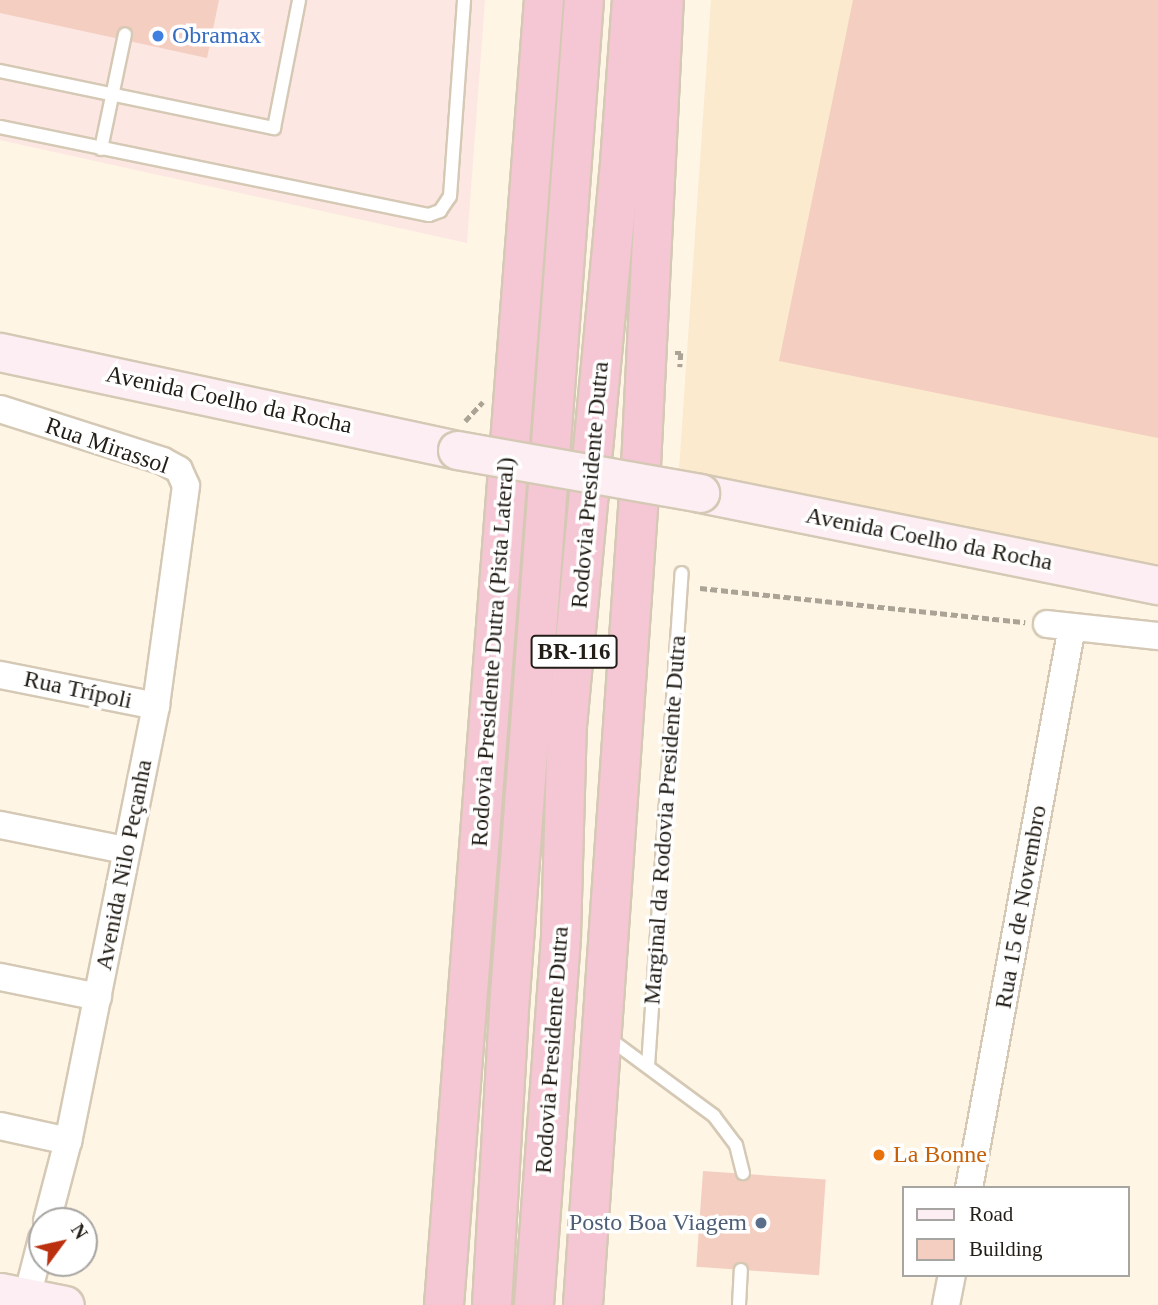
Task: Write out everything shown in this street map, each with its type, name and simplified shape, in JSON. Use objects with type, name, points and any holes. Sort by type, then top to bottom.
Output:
[{"type":"highway","name":"Rodovia Presidente Dutra (Pista Lateral)","points":[[444,1305],[544,0]]},
{"type":"highway","name":"Rodovia Presidente Dutra","points":[[492,1305],[510,995],[584,0]]},
{"type":"highway","name":"Rodovia Presidente Dutra","points":[[534,1305],[561,935],[567,726],[620,163],[632,0]]},
{"type":"highway","name":"BR-116","points":[[583,1305],[641,466],[664,0]]},
{"type":"main road","name":"Avenida Coelho da Rocha","points":[[0,352],[453,449],[700,493],[1158,585]]},
{"type":"main road","points":[[432,1305],[447,1261]]},
{"type":"main road","points":[[17,1298],[65,1305]]},
{"type":"street","name":"Rua Mirassol","points":[[0,409],[163,461],[179,470],[186,486],[186,506]]},
{"type":"street","name":"Avenida Nilo Peçanha","points":[[51,1207],[68,1141],[156,706],[186,506]]},
{"type":"street","points":[[1059,625],[1158,636]]},
{"type":"street","name":"Rua 15 de Novembro","points":[[969,1186],[1059,625]]},
{"type":"street","name":"Rua Trípoli","points":[[0,675],[156,706]]},
{"type":"street","points":[[0,825],[125,850]]},
{"type":"street","points":[[0,977],[98,997]]},
{"type":"street","points":[[0,1126],[68,1141]]},
{"type":"street","points":[[17,1298],[28,1272]]},
{"type":"street","points":[[946,1305],[952,1277]]},
{"type":"lane","points":[[0,71],[274,128],[299,0]]},
{"type":"lane","points":[[0,127],[419,215],[440,211],[450,196],[464,0]]},
{"type":"lane","points":[[101,149],[125,34]]},
{"type":"lane","name":"Marginal da Rodovia Presidente Dutra","points":[[648,1066],[681,579]]},
{"type":"lane","points":[[601,1032],[714,1115],[736,1145],[743,1174]]},
{"type":"lane","points":[[739,1305],[741,1270]]},
{"type":"path","points":[[453,449],[466,420],[480,405],[491,396],[513,392]]},
{"type":"path","points":[[681,579],[1059,625]]},
{"type":"shaded area","points":[[0,0],[485,0],[467,243],[0,140]]},
{"type":"shaded area","points":[[711,0],[1158,0],[1158,565],[679,470]]},
{"type":"building","name":"Obramax","points":[[0,0],[219,0],[207,58],[0,13]]},
{"type":"building","points":[[853,0],[1158,0],[1158,438],[779,361]]},
{"type":"building","name":"Posto Boa Viagem","points":[[703,1171],[826,1180],[819,1275],[696,1267]]},
{"type":"place","name":"Obramax","points":[[158,36]]},
{"type":"place","name":"La Bonne","points":[[879,1155]]},
{"type":"place","name":"Posto Boa Viagem","points":[[761,1223]]}]
